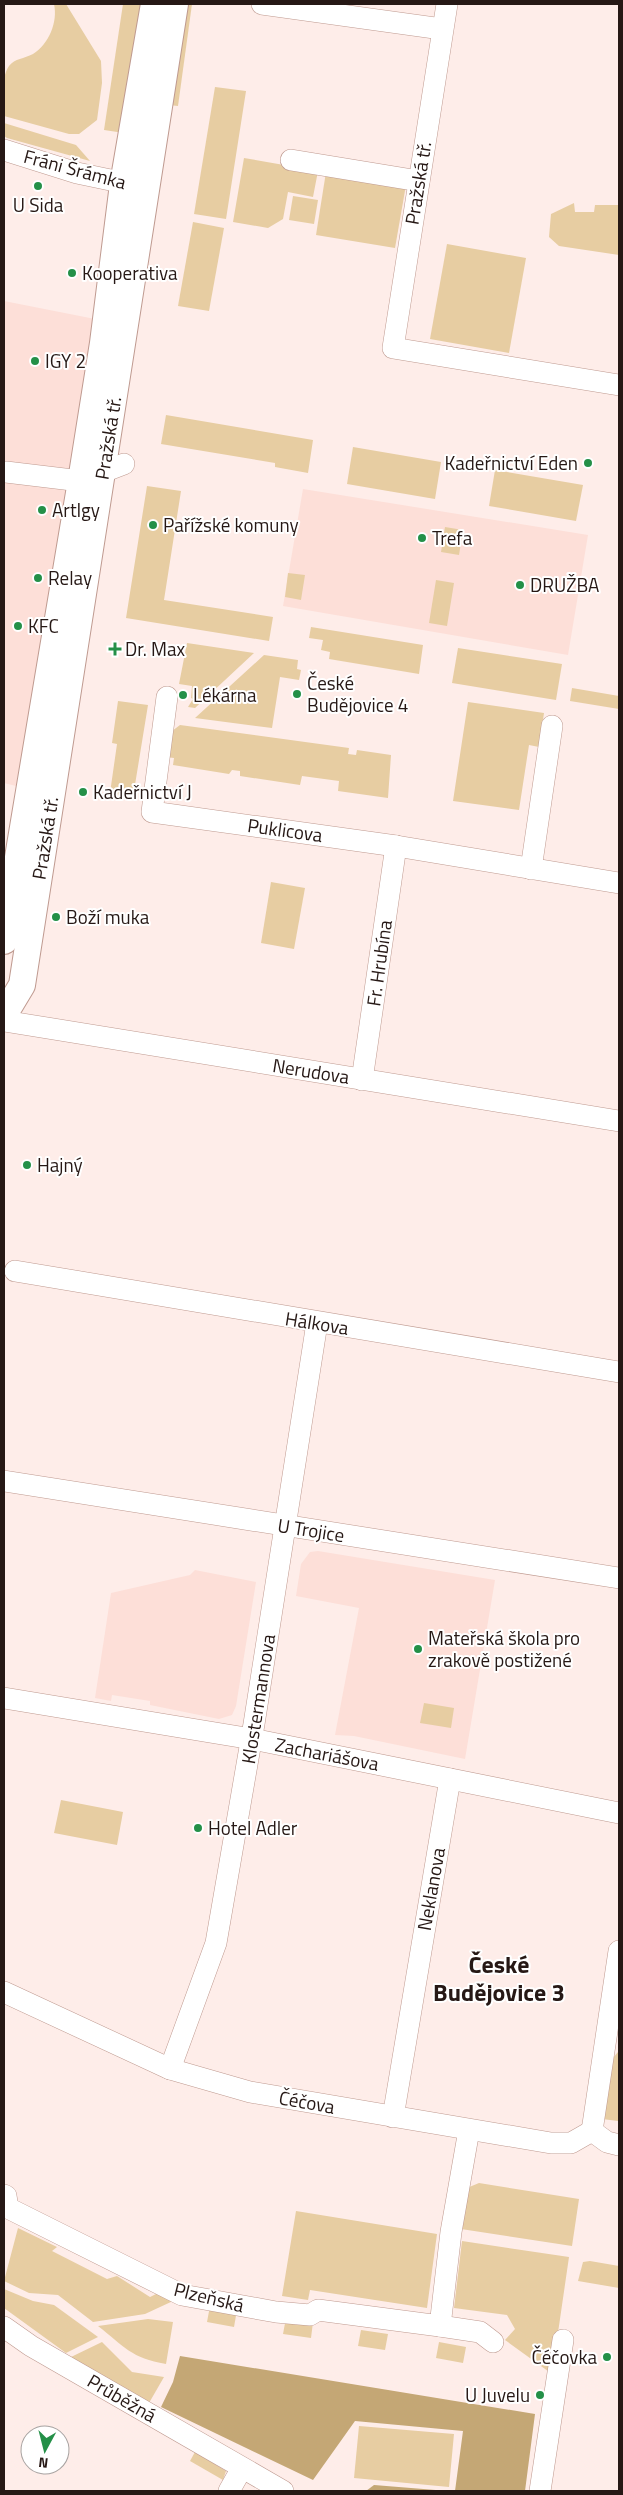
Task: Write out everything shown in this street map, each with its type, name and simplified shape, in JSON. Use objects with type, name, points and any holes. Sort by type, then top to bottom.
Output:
[{"type":"street","name":"Pražská tř.","points":[[135,185],[154,4]]},
{"type":"street","name":"Pražská tř.","points":[[4,1015],[22,985],[103,475],[103,343],[135,185],[175,4]]},
{"type":"street","points":[[262,4],[442,29]]},
{"type":"street","name":"Pražská tř.","points":[[446,4],[393,348],[619,385]]},
{"type":"street","name":"Fráni Šrámka","points":[[4,150],[77,173],[135,185]]},
{"type":"street","points":[[291,160],[419,181]]},
{"type":"street","points":[[6,472],[103,475]]},
{"type":"street","name":"Pražská tř.","points":[[4,941],[103,475]]},
{"type":"street","name":"Puklicova","points":[[167,697],[152,812],[396,846],[619,883]]},
{"type":"street","points":[[532,869],[552,726]]},
{"type":"street","name":"Fr. Hrubína","points":[[362,1080],[396,846]]},
{"type":"street","name":"Nerudova","points":[[4,1021],[619,1121]]},
{"type":"street","name":"Hálkova","points":[[15,1271],[619,1372]]},
{"type":"street","name":"Klostermannova","points":[[170,2069],[216,1943],[252,1739],[317,1323]]},
{"type":"street","name":"U Trojice","points":[[4,1481],[619,1578]]},
{"type":"street","name":"Zachariášova","points":[[4,1698],[252,1739],[619,1813]]},
{"type":"street","name":"Neklanova","points":[[393,2117],[450,1779]]},
{"type":"street","points":[[619,1951],[592,2131],[607,2142],[619,2146]]},
{"type":"street","name":"Čéčova","points":[[4,1992],[170,2069],[250,2092],[551,2143],[571,2143],[580,2140],[592,2131]]},
{"type":"street","points":[[440,2326],[451,2232],[469,2130]]},
{"type":"street","name":"Plzeňská","points":[[4,2195],[6,2196],[8,2208],[182,2295],[276,2312],[310,2315],[318,2310],[480,2332],[494,2342]]},
{"type":"street","name":"Průběžná","points":[[4,2327],[31,2346],[283,2491]]},
{"type":"street","points":[[540,2491],[563,2340]]},
{"type":"street","points":[[229,2491],[242,2468]]},
{"type":"shaded area","points":[[54,4],[66,4],[101,61],[102,83],[97,120],[79,134],[69,134],[4,116],[3,90],[6,71],[14,61],[39,50],[48,39],[55,18]]},
{"type":"shaded area","points":[[123,4],[145,4],[124,133],[104,130]]},
{"type":"shaded area","points":[[187,4],[192,4],[178,106],[169,105]]},
{"type":"shaded area","points":[[215,87],[246,91],[226,219],[194,214]]},
{"type":"shaded area","points":[[4,123],[76,145],[90,161],[7,138],[4,136]]},
{"type":"shaded area","points":[[244,158],[318,171],[313,197],[288,192],[283,219],[268,228],[233,222]]},
{"type":"shaded area","points":[[326,172],[406,185],[395,248],[316,235]]},
{"type":"shaded area","points":[[293,196],[318,200],[314,224],[289,220]]},
{"type":"shaded area","points":[[574,203],[575,212],[594,212],[595,205],[619,205],[619,255],[559,246],[549,237],[551,214]]},
{"type":"shaded area","points":[[193,222],[224,228],[209,311],[178,306]]},
{"type":"shaded area","points":[[447,244],[526,258],[509,353],[430,339]]},
{"type":"shaded area","points":[[4,301],[95,319],[68,501],[16,786],[4,783]]},
{"type":"shaded area","points":[[166,415],[313,440],[308,473],[275,467],[275,463],[161,444]]},
{"type":"shaded area","points":[[353,447],[441,462],[435,499],[347,484]]},
{"type":"shaded area","points":[[495,470],[583,485],[576,521],[489,506]]},
{"type":"shaded area","points":[[147,486],[181,491],[164,600],[273,617],[269,641],[126,618]]},
{"type":"shaded area","points":[[303,489],[588,535],[568,655],[283,606]]},
{"type":"shaded area","points":[[445,527],[463,530],[459,555],[441,552]]},
{"type":"shaded area","points":[[288,573],[305,575],[301,600],[285,597]]},
{"type":"shaded area","points":[[436,580],[454,583],[447,626],[429,623]]},
{"type":"shaded area","points":[[311,627],[423,645],[419,674],[329,659],[330,652],[321,650],[323,640],[309,638]]},
{"type":"shaded area","points":[[187,643],[254,653],[195,708],[188,707],[193,699],[191,698],[192,686],[179,684]]},
{"type":"shaded area","points":[[458,648],[562,664],[556,700],[452,683]]},
{"type":"shaded area","points":[[264,655],[298,660],[297,669],[301,670],[299,680],[280,677],[272,728],[195,718]]},
{"type":"shaded area","points":[[572,688],[619,696],[619,709],[570,701]]},
{"type":"shaded area","points":[[118,701],[148,705],[133,797],[110,793],[117,744],[112,743]]},
{"type":"shaded area","points":[[468,702],[544,713],[539,747],[529,745],[519,810],[453,801]]},
{"type":"shaded area","points":[[180,725],[349,748],[348,754],[356,755],[357,750],[391,755],[388,798],[338,791],[339,781],[302,776],[300,785],[240,776],[240,771],[232,770],[229,774],[173,765],[174,758],[165,757],[168,734]]},
{"type":"shaded area","points":[[271,882],[305,888],[294,949],[261,943]]},
{"type":"shaded area","name":"Mateřská škola pro zrakově postižené","points":[[318,1551],[495,1580],[465,1759],[354,1736],[335,1735],[359,1608],[296,1596],[301,1564],[310,1552]]},
{"type":"shaded area","points":[[195,1570],[256,1582],[236,1706],[232,1715],[219,1719],[150,1705],[150,1701],[112,1695],[111,1701],[95,1698],[111,1593],[190,1575]]},
{"type":"shaded area","points":[[424,1703],[454,1708],[451,1728],[420,1723]]},
{"type":"shaded area","points":[[61,1800],[123,1812],[117,1845],[54,1833]]},
{"type":"shaded area","points":[[618,2052],[618,2121],[602,2119],[613,2058]]},
{"type":"shaded area","points":[[479,2183],[579,2199],[572,2246],[461,2229],[467,2188]]},
{"type":"shaded area","points":[[296,2211],[437,2234],[427,2308],[310,2290],[308,2300],[282,2296]]},
{"type":"shaded area","points":[[18,2228],[57,2247],[52,2251],[107,2279],[117,2276],[150,2297],[162,2291],[173,2301],[145,2314],[93,2322],[58,2295],[29,2293],[4,2281]]},
{"type":"shaded area","points":[[462,2241],[569,2257],[552,2374],[505,2340],[515,2329],[507,2315],[454,2308]]},
{"type":"shaded area","points":[[590,2261],[619,2266],[619,2288],[578,2281],[583,2262]]},
{"type":"shaded area","points":[[4,2289],[33,2301],[54,2305],[98,2337],[66,2353],[4,2308]]},
{"type":"shaded area","points":[[210,2306],[237,2310],[234,2327],[207,2322]]},
{"type":"shaded area","points":[[286,2318],[313,2322],[311,2338],[283,2334]]},
{"type":"shaded area","points":[[148,2319],[173,2322],[166,2364],[154,2362],[136,2355],[98,2326]]},
{"type":"shaded area","points":[[361,2330],[388,2334],[385,2350],[358,2346]]},
{"type":"shaded area","points":[[102,2342],[132,2372],[164,2377],[149,2403],[71,2357]]},
{"type":"shaded area","points":[[439,2342],[466,2347],[463,2363],[436,2358]]},
{"type":"shaded area","points":[[180,2356],[535,2414],[525,2491],[455,2491],[463,2431],[355,2421],[313,2480],[161,2407],[173,2382]]},
{"type":"shaded area","points":[[359,2426],[454,2434],[449,2487],[354,2478]]},
{"type":"shaded area","points":[[195,2452],[226,2471],[223,2480],[190,2461]]},
{"type":"shaded area","points":[[374,2485],[448,2491],[366,2491]]},
{"type":"place","name":"U Sida","points":[[38,186]]},
{"type":"place","name":"Kooperativa","points":[[72,273]]},
{"type":"place","name":"IGY 2","points":[[35,361]]},
{"type":"place","name":"Kadeřnictví Eden","points":[[588,463]]},
{"type":"place","name":"ArtIgy","points":[[42,510]]},
{"type":"place","name":"Pařížské komuny","points":[[153,525]]},
{"type":"place","name":"Trefa","points":[[422,538]]},
{"type":"place","name":"Relay","points":[[38,578]]},
{"type":"place","name":"DRUŽBA","points":[[520,585]]},
{"type":"place","name":"KFC","points":[[18,626]]},
{"type":"place","name":"Dr. Max","points":[[115,649]]},
{"type":"place","name":"České Budějovice 4","points":[[297,694]]},
{"type":"place","name":"Lékárna","points":[[183,695]]},
{"type":"place","name":"Kadeřnictví J","points":[[83,792]]},
{"type":"place","name":"Boží muka","points":[[56,917]]},
{"type":"place","name":"Hajný","points":[[27,1165]]},
{"type":"place","name":"Mateřská škola pro zrakově postižené","points":[[418,1649]]},
{"type":"place","name":"Hotel Adler","points":[[198,1828]]},
{"type":"place","name":"Čéčovka","points":[[607,2357]]},
{"type":"place","name":"U Juvelu","points":[[540,2395]]},
{"type":"district","name":"České Budějovice 3","points":[[499,1979]]}]
